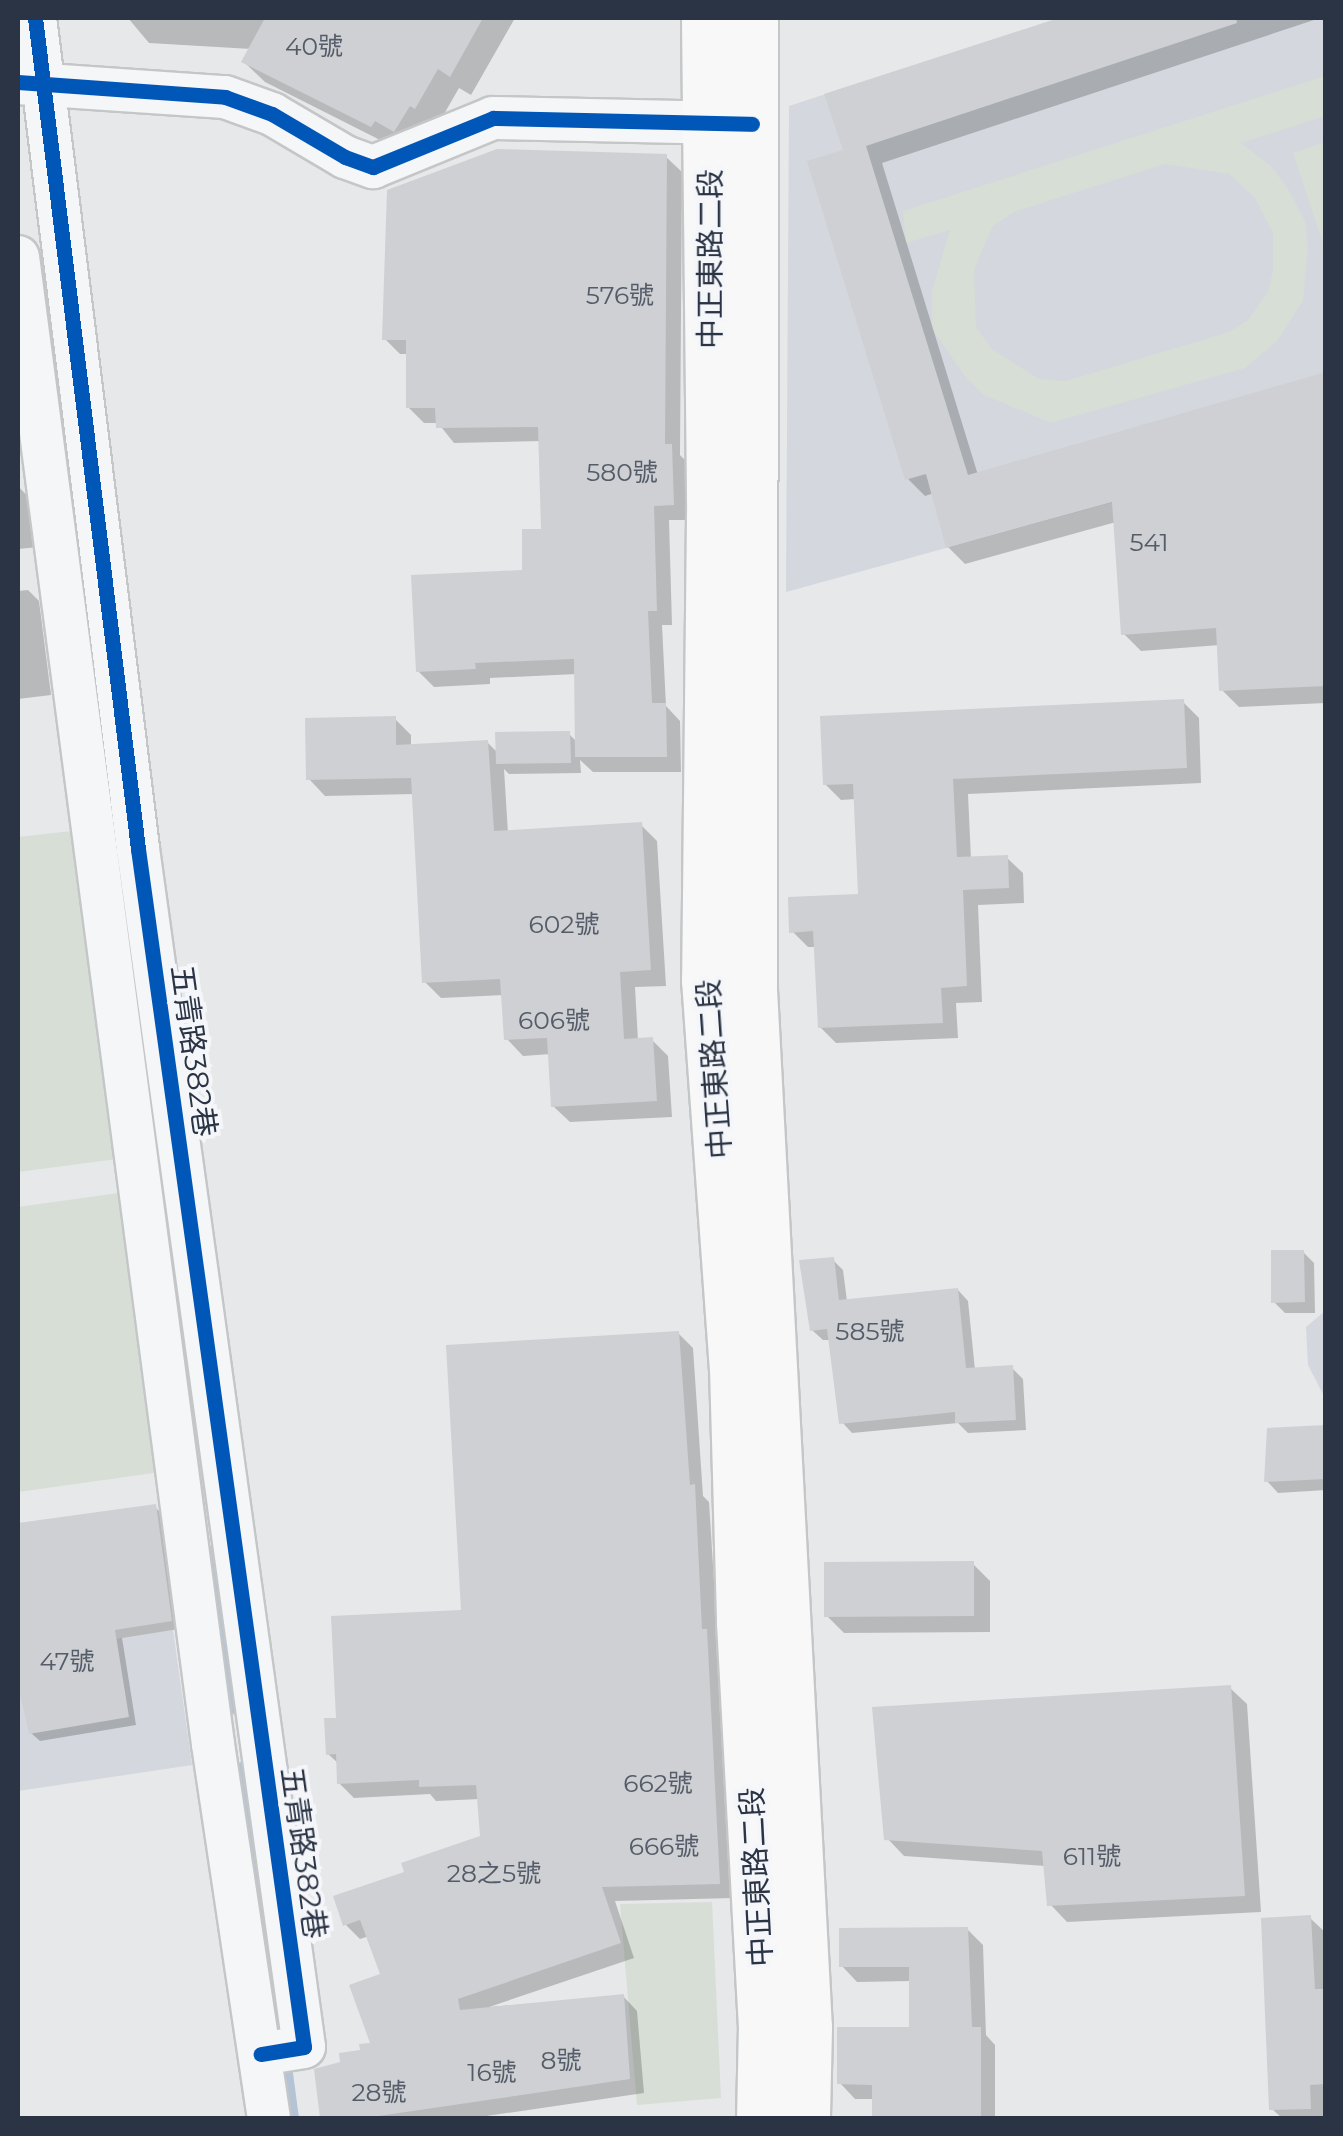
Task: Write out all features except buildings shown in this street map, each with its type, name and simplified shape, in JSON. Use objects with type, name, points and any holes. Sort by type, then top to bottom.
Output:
[{"type":"main road","name":"中正東路二段","points":[[708,18],[732,123],[751,990],[806,2028],[804,2118]]},
{"type":"main road","name":"中正東路二段","points":[[752,18],[732,123],[713,516],[708,980],[736,1368],[743,1622],[765,2025],[763,2118]]},
{"type":"street","name":"五青路382巷","points":[[35,18],[31,84],[258,1739],[304,2048],[261,2054]]},
{"type":"street","points":[[31,84],[226,96],[272,114],[345,156],[374,167],[493,118],[732,123]]},
{"type":"street","points":[[18,257],[213,1744],[270,2118]]},
{"type":"street","points":[[96,856],[138,850]]},
{"type":"street","points":[[213,1744],[258,1739]]},
{"type":"shaded area","points":[[1059,18],[1325,18],[1325,444],[786,592],[789,106]]},
{"type":"shaded area","points":[[1325,76],[1325,116],[1241,143],[1272,167],[1288,189],[1305,221],[1308,249],[1303,301],[1277,341],[1245,368],[1051,423],[984,395],[967,379],[932,329],[932,291],[950,230],[906,243],[903,211]],"holes":[[[1165,164],[1229,174],[1255,198],[1273,233],[1273,270],[1268,292],[1248,320],[1229,332],[1066,381],[1039,379],[992,349],[976,327],[974,269],[993,226],[1014,212]]]},
{"type":"shaded area","points":[[1326,142],[1325,250],[1293,153]]},
{"type":"shaded area","points":[[72,831],[117,1159],[18,1172],[18,837]]},
{"type":"shaded area","points":[[126,1192],[161,1472],[18,1492],[18,1207]]},
{"type":"shaded area","points":[[1326,1311],[1325,1398],[1308,1365],[1306,1327]]},
{"type":"shaded area","points":[[173,1630],[192,1765],[18,1791],[18,1654]]},
{"type":"shaded area","points":[[712,1902],[721,2098],[637,2105],[620,1904]]},
{"type":"waterway","points":[[214,1549],[235,1709]]},
{"type":"waterway","points":[[243,1766],[275,1996]]},
{"type":"waterway","points":[[285,2058],[293,2118]]},
{"type":"cycle path","points":[[35,18],[138,849],[304,2047],[261,2054]]},
{"type":"cycle path","points":[[18,82],[225,97],[272,114],[345,157],[373,167],[493,118],[752,124]]}]
